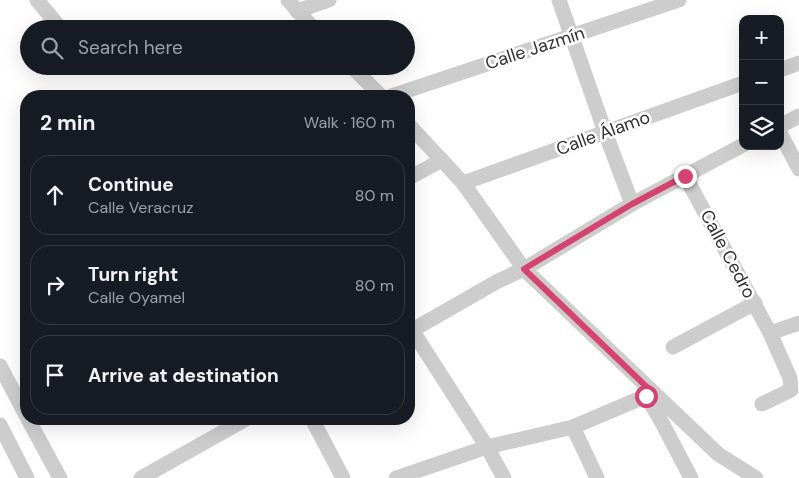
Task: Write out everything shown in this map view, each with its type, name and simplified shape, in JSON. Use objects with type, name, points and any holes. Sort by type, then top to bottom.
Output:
[{"type":"street","points":[[37,0],[54,20]]},
{"type":"street","points":[[292,5],[329,0]]},
{"type":"street","points":[[559,0],[570,36],[632,204]]},
{"type":"street","name":"Calle Jazmín","points":[[409,90],[679,0]]},
{"type":"street","points":[[292,5],[306,20]]},
{"type":"street","points":[[784,69],[799,63]]},
{"type":"street","points":[[360,75],[375,90]]},
{"type":"street","name":"Calle Álamo","points":[[463,183],[739,84]]},
{"type":"street","points":[[784,124],[799,116]]},
{"type":"street","points":[[415,131],[463,183],[524,269],[649,394],[718,454],[756,478]]},
{"type":"street","points":[[784,141],[799,170]]},
{"type":"street","points":[[415,329],[498,281],[524,269],[632,204],[739,147]]},
{"type":"street","points":[[415,175],[442,160]]},
{"type":"street","name":"Calle Cedro","points":[[685,176],[770,333],[790,378],[791,390],[762,404]]},
{"type":"street","points":[[673,347],[754,303]]},
{"type":"street","points":[[770,333],[799,323]]},
{"type":"street","points":[[415,337],[487,447],[504,478]]},
{"type":"street","points":[[0,366],[20,404]]},
{"type":"street","points":[[396,478],[487,447],[573,427],[649,394]]},
{"type":"street","points":[[649,394],[690,478]]},
{"type":"street","points":[[0,425],[28,478]]},
{"type":"street","points":[[31,425],[60,478]]},
{"type":"street","points":[[141,478],[159,473],[236,425]]},
{"type":"street","points":[[315,425],[343,478]]},
{"type":"street","points":[[573,427],[597,478]]},
{"type":"route","points":[[646,396],[653,393],[524,269],[632,204],[685,176]]}]
